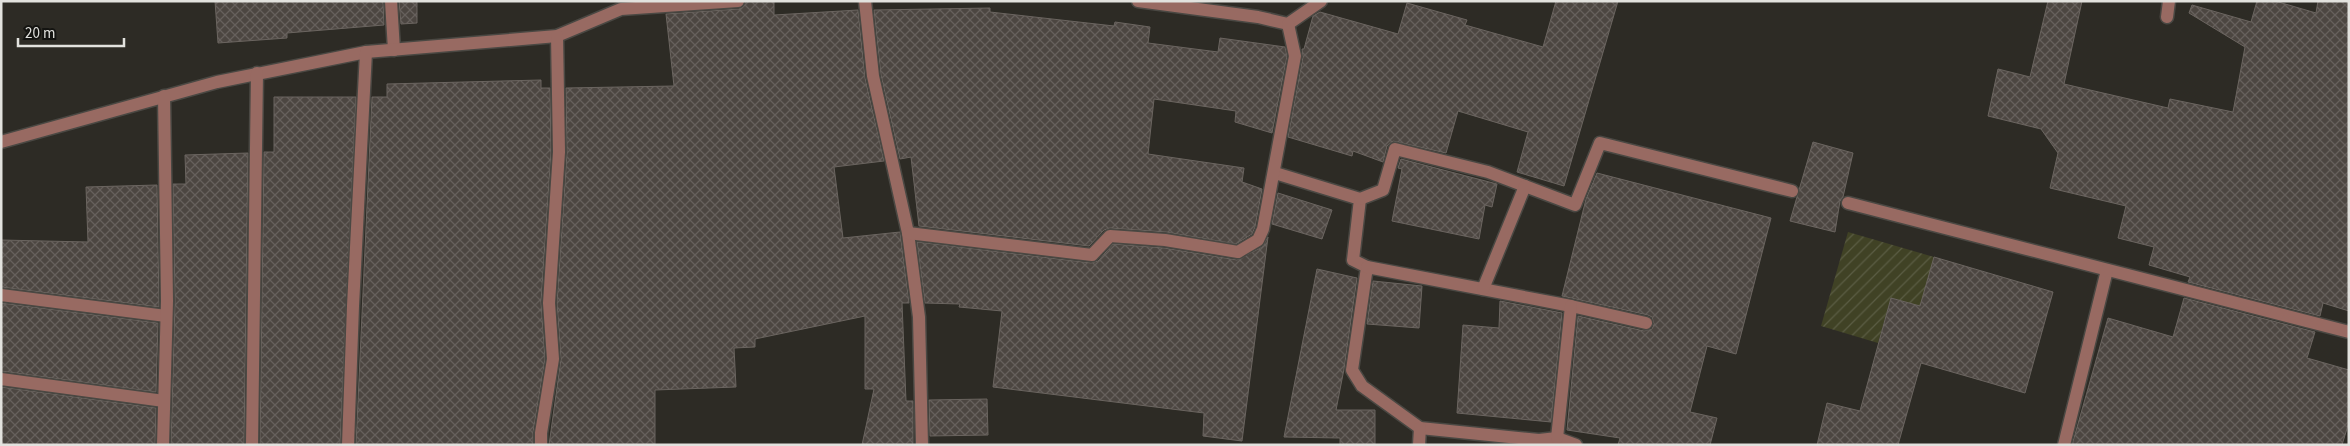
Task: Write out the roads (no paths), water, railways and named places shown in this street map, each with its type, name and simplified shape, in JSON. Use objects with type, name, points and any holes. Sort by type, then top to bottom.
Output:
[{"type":"street","points":[[392,1],[394,50]]},
{"type":"street","points":[[1,142],[164,96],[257,74],[366,52],[557,36],[620,5],[738,1]]},
{"type":"street","points":[[865,1],[874,76],[908,233],[919,317],[922,445]]},
{"type":"street","points":[[1138,1],[1258,17],[1288,24],[1321,1]]},
{"type":"street","points":[[2167,17],[2169,1]]},
{"type":"street","points":[[908,233],[1092,255],[1110,236],[1165,240],[1238,252],[1258,240],[1263,229],[1275,173],[1294,56],[1288,24]]},
{"type":"street","points":[[541,445],[541,434],[553,358],[549,304],[559,152],[557,36]]},
{"type":"street","points":[[348,445],[352,306],[366,52]]},
{"type":"street","points":[[252,445],[257,74]]},
{"type":"street","points":[[163,445],[166,316],[164,96]]},
{"type":"street","points":[[1275,173],[1360,199],[1383,190],[1395,149],[1488,172],[1575,205],[1600,143],[1792,191]]},
{"type":"street","points":[[1483,288],[1525,186]]},
{"type":"street","points":[[1360,199],[1352,260],[1367,267],[1483,288],[1646,324]]},
{"type":"street","points":[[1848,202],[2349,332]]},
{"type":"street","points":[[1367,267],[1352,370],[1362,386],[1420,428],[1538,440],[1557,438],[1576,445]]},
{"type":"street","points":[[2064,445],[2107,270]]},
{"type":"street","points":[[1,295],[166,316]]},
{"type":"street","points":[[1557,438],[1571,306]]},
{"type":"street","points":[[1,379],[164,400]]},
{"type":"street","points":[[1419,445],[1420,428]]}]
